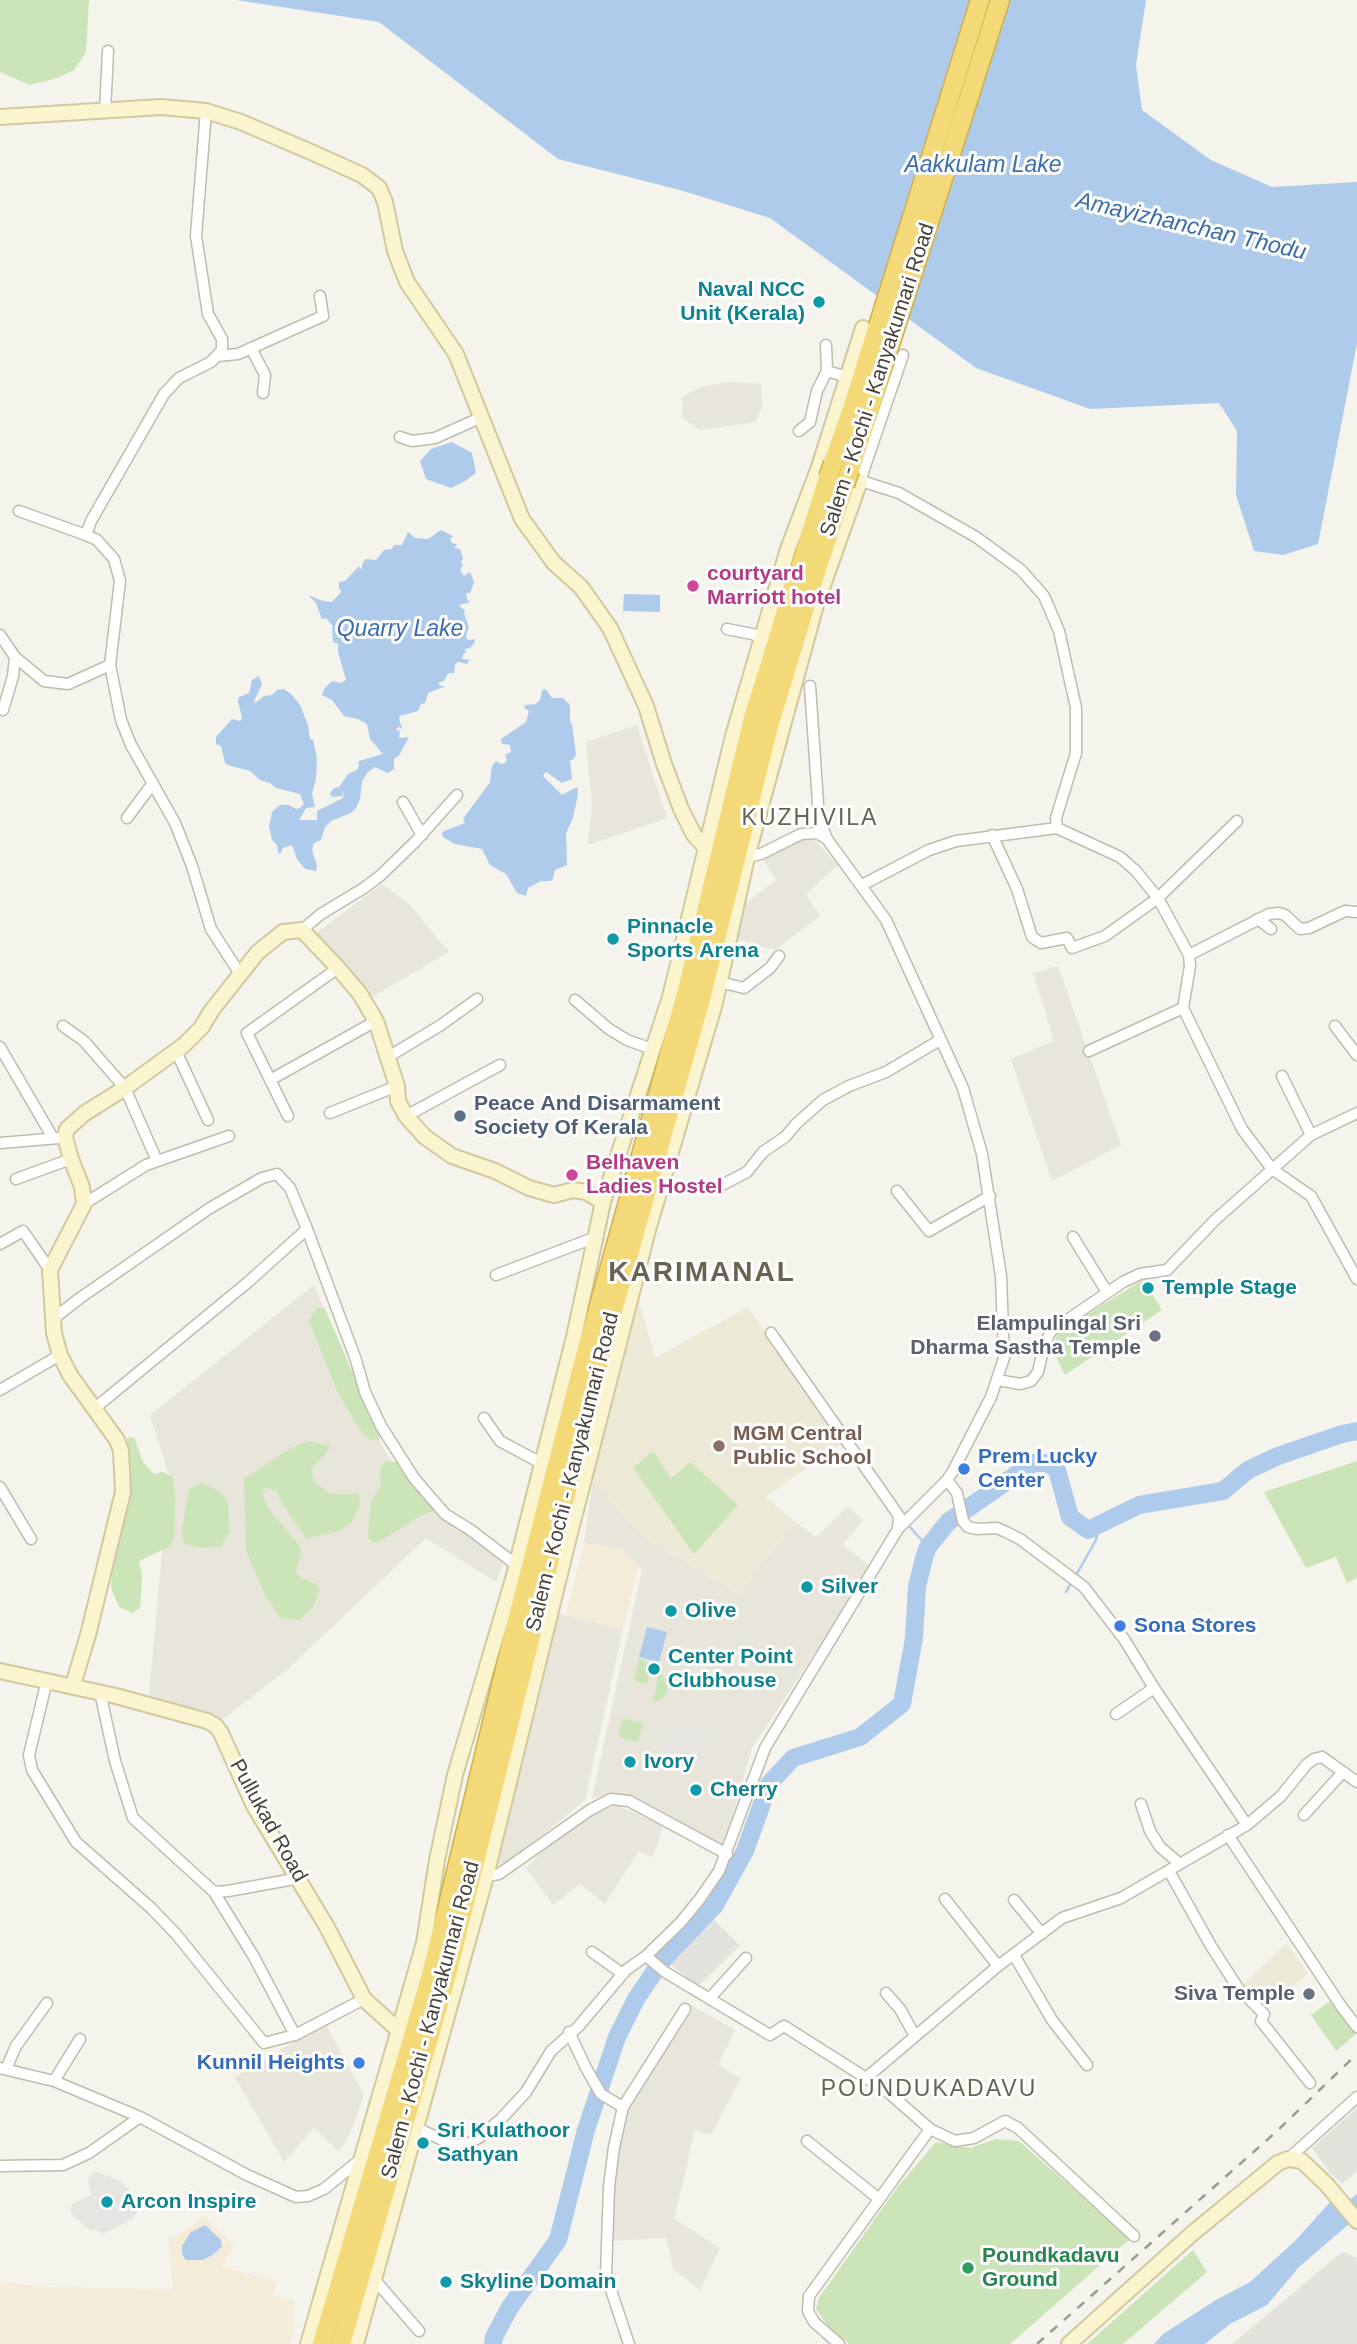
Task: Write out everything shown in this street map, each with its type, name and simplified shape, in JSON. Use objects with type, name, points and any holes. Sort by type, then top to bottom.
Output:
[{"type":"highway","name":"Salem - Kochi - Kanyakumari Road","points":[[839,474],[870,324],[980,0]]},
{"type":"highway","name":"Salem - Kochi - Kanyakumari Road","points":[[341,2344],[520,1609],[586,1352],[726,855],[757,705],[839,474],[897,325],[1000,0]]},
{"type":"highway","name":"Salem - Kochi - Kanyakumari Road","points":[[322,2344],[383,2164]]},
{"type":"street","points":[[105,112],[108,51]]},
{"type":"street","points":[[0,117],[161,107],[206,111],[241,122],[312,152],[362,175],[379,188],[385,202],[395,251],[407,282],[456,354],[522,519],[554,563],[581,587],[610,628],[646,706],[681,810],[694,835],[726,855],[761,854],[801,834],[817,833],[827,839]]},
{"type":"street","points":[[206,111],[196,236],[208,314],[223,345],[218,356]]},
{"type":"street","points":[[86,535],[91,521],[164,394],[179,378],[218,356],[238,354],[323,316],[320,296]]},
{"type":"street","points":[[356,2344],[374,2279],[397,2029],[424,1943],[437,1860],[455,1775],[513,1579],[574,1337],[603,1202],[670,997],[726,855],[816,605],[839,474],[847,377],[870,324]]},
{"type":"street","points":[[799,431],[810,422],[817,391],[827,371],[826,345]]},
{"type":"street","points":[[251,348],[265,375],[263,393]]},
{"type":"street","points":[[308,2344],[383,2164],[417,2129],[486,1876],[648,1230],[719,982],[733,736],[788,549],[839,474],[903,355]]},
{"type":"street","points":[[827,371],[847,377]]},
{"type":"street","points":[[400,436],[412,441],[435,438],[482,417]]},
{"type":"street","points":[[839,474],[899,493],[976,537],[1021,570],[1044,596],[1059,631],[1076,708],[1076,753],[1056,818],[1057,828]]},
{"type":"street","points":[[19,511],[97,540],[114,559],[120,581],[110,665],[121,720],[131,745],[175,823],[192,866],[211,929],[240,974]]},
{"type":"street","points":[[727,629],[762,636]]},
{"type":"street","points":[[0,635],[15,657],[44,681],[68,684],[110,665]]},
{"type":"street","points":[[3,710],[13,676],[15,657]]},
{"type":"street","points":[[417,2129],[453,2145],[467,2145],[490,2128],[526,2092],[551,2051],[569,2032],[578,2027],[623,1974],[649,1958],[699,1900],[727,1854],[765,1748],[898,1529],[947,1480],[991,1397],[1004,1358],[1001,1276],[990,1196],[982,1154],[963,1088],[886,920],[827,839],[819,818],[810,686]]},
{"type":"street","points":[[127,818],[153,783]]},
{"type":"street","points":[[0,1143],[59,1138],[85,1113],[176,1051],[201,1028],[258,952],[283,932],[302,930],[321,914],[364,888],[422,835],[457,795]]},
{"type":"street","points":[[402,802],[422,835]]},
{"type":"street","points":[[992,835],[1017,889],[1032,937],[1041,943],[1067,938],[1072,948],[1105,936],[1158,898],[1237,821]]},
{"type":"street","points":[[862,885],[929,850],[956,841],[992,835],[1057,828],[1120,857],[1136,871],[1158,898],[1189,955],[1183,1008],[1242,1129],[1272,1169],[1311,1196],[1357,1279]]},
{"type":"street","points":[[1189,955],[1258,919],[1279,913],[1300,929],[1309,928],[1345,911],[1357,912]]},
{"type":"street","points":[[1258,919],[1271,929]]},
{"type":"street","points":[[302,930],[360,994],[376,1021],[397,1086],[398,1101],[425,1137],[452,1156],[495,1171],[529,1188],[554,1195],[573,1190],[586,1192],[603,1202]]},
{"type":"street","points":[[719,982],[744,988],[770,968],[779,956]]},
{"type":"street","points":[[288,1116],[247,1033],[338,968]]},
{"type":"street","points":[[388,1057],[441,1025],[477,999]]},
{"type":"street","points":[[575,1000],[609,1029],[627,1040],[652,1049]]},
{"type":"street","points":[[1089,1051],[1183,1008]]},
{"type":"street","points":[[270,1080],[376,1021]]},
{"type":"street","points":[[64,1026],[84,1041],[125,1088],[157,1161]]},
{"type":"street","points":[[1335,1026],[1357,1055]]},
{"type":"street","points":[[716,1188],[747,1172],[763,1152],[785,1137],[823,1100],[849,1086],[886,1072],[940,1041]]},
{"type":"street","points":[[0,1046],[71,1159],[82,1187],[85,1204]]},
{"type":"street","points":[[176,1051],[208,1120]]},
{"type":"street","points":[[407,1116],[500,1065]]},
{"type":"street","points":[[1282,1076],[1311,1135]]},
{"type":"street","points":[[330,1113],[397,1086]]},
{"type":"street","points":[[998,1380],[1020,1384],[1031,1381],[1038,1373],[1044,1346],[1051,1331],[1140,1273],[1167,1270],[1214,1220],[1311,1135],[1357,1113]]},
{"type":"street","points":[[50,1270],[85,1204],[146,1165],[229,1136]]},
{"type":"street","points":[[16,1179],[71,1159]]},
{"type":"street","points":[[53,1319],[210,1208],[262,1178],[277,1174],[290,1188],[307,1229],[356,1360],[365,1392],[381,1426],[414,1478],[445,1514],[515,1564]]},
{"type":"street","points":[[897,1191],[929,1231],[990,1196]]},
{"type":"street","points":[[95,1408],[247,1283],[307,1229]]},
{"type":"street","points":[[0,1244],[23,1231],[50,1270],[53,1319],[60,1355],[117,1440],[121,1451],[123,1492],[73,1685]]},
{"type":"street","points":[[496,1275],[596,1237]]},
{"type":"street","points":[[1073,1237],[1107,1292]]},
{"type":"street","points":[[771,1333],[899,1516],[898,1529]]},
{"type":"street","points":[[0,1390],[60,1355]]},
{"type":"street","points":[[484,1418],[500,1441],[541,1463]]},
{"type":"street","points":[[947,1480],[957,1493],[963,1521],[968,1527],[997,1528],[1020,1539],[1084,1587],[1124,1639],[1247,1825]]},
{"type":"street","points":[[0,1487],[31,1539]]},
{"type":"street","name":"Pullukad Road","points":[[0,1671],[73,1685],[216,1726],[254,1805],[300,1878],[363,1999],[397,2029]]},
{"type":"street","points":[[47,1681],[29,1755],[32,1770],[69,1832],[76,1842],[151,1908],[176,1934],[264,2043],[295,2035],[363,1999]]},
{"type":"street","points":[[1116,1714],[1154,1688]]},
{"type":"street","points":[[100,1692],[115,1761],[133,1818],[214,1892],[254,1957],[295,2035]]},
{"type":"street","points":[[866,2078],[998,1966],[1062,1918],[1121,1898],[1247,1825],[1281,1796],[1314,1759],[1322,1757],[1357,1782]]},
{"type":"street","points":[[1304,1815],[1343,1772]]},
{"type":"street","points":[[486,1876],[499,1874],[590,1810],[611,1799],[629,1801],[727,1854]]},
{"type":"street","points":[[1141,1804],[1150,1831],[1160,1847],[1180,1864]]},
{"type":"street","points":[[1228,1835],[1357,2027]]},
{"type":"street","points":[[1169,1871],[1238,1988],[1264,2014],[1261,2021],[1310,2083]]},
{"type":"street","points":[[214,1892],[300,1878]]},
{"type":"street","points":[[945,1899],[998,1966]]},
{"type":"street","points":[[1014,1900],[1042,1934]]},
{"type":"street","points":[[592,1952],[623,1974]]},
{"type":"street","points":[[1014,1955],[1052,2020],[1087,2065]]},
{"type":"street","points":[[649,1958],[665,1972],[770,2035],[785,2025],[889,2093],[930,2129],[955,2141],[974,2138],[1005,2121],[1018,2128],[1134,2236]]},
{"type":"street","points":[[709,1998],[746,1958]]},
{"type":"street","points":[[886,1993],[900,2009],[915,2036]]},
{"type":"street","points":[[47,2003],[3,2068],[54,2081],[140,2117],[247,2175],[296,2197],[308,2196],[383,2164]]},
{"type":"street","points":[[629,2344],[618,2305],[610,2291],[605,2253],[614,2147],[623,2107],[685,2009]]},
{"type":"street","points":[[569,2032],[601,2094],[623,2107]]},
{"type":"street","points":[[54,2081],[80,2039]]},
{"type":"street","points":[[1288,2160],[1357,2097]]},
{"type":"street","points":[[0,2166],[63,2165],[89,2153],[140,2117]]},
{"type":"street","points":[[839,2344],[814,2322],[808,2311],[809,2296],[930,2129]]},
{"type":"street","points":[[807,2141],[879,2199]]},
{"type":"street","points":[[1069,2344],[1195,2232],[1278,2163],[1288,2160],[1302,2161],[1328,2185],[1357,2221]]},
{"type":"street","points":[[374,2279],[419,2331]]},
{"type":"shaded area","points":[[730,382],[761,384],[762,407],[755,422],[700,430],[681,417],[682,397],[700,387]]},
{"type":"shaded area","points":[[637,725],[667,818],[588,845],[592,804],[586,742]]},
{"type":"shaded area","points":[[805,838],[817,842],[838,865],[806,894],[820,916],[775,950],[735,939],[741,907],[776,880],[763,858]]},
{"type":"shaded area","points":[[382,884],[409,904],[449,952],[370,998],[315,934]]},
{"type":"shaded area","points":[[1058,966],[1121,1145],[1052,1181],[1011,1059],[1054,1041],[1033,973]]},
{"type":"shaded area","points":[[314,1285],[376,1436],[413,1497],[504,1561],[496,1582],[426,1538],[289,1668],[223,1719],[149,1695],[169,1475],[150,1415]]},
{"type":"shaded area","name":"MGM Central Public School","points":[[639,1301],[655,1358],[748,1307],[844,1442],[765,1497],[795,1522],[738,1594],[643,1537],[593,1480],[593,1469]]},
{"type":"shaded area","points":[[593,1480],[643,1537],[738,1594],[795,1522],[816,1537],[848,1506],[863,1520],[843,1545],[871,1567],[752,1748],[724,1845],[636,1797],[613,1793],[592,1798],[642,1570],[621,1549],[584,1543]]},
{"type":"shaded area","points":[[584,1543],[621,1549],[638,1566],[623,1629],[566,1615]]},
{"type":"shaded area","points":[[556,1613],[623,1629],[585,1800],[503,1867],[496,1863]]},
{"type":"shaded area","points":[[670,1724],[709,1734],[701,1765],[663,1755]]},
{"type":"shaded area","points":[[618,1806],[663,1826],[653,1857],[638,1852],[605,1904],[580,1884],[553,1905],[526,1868],[549,1844],[602,1809]]},
{"type":"shaded area","points":[[714,1920],[740,1946],[698,1986],[671,1965]]},
{"type":"shaded area","points":[[1287,1943],[1308,1974],[1261,2009],[1242,1986]]},
{"type":"shaded area","points":[[684,2001],[735,2030],[718,2064],[740,2079],[711,2135],[695,2130],[674,2219],[720,2248],[700,2290],[673,2269],[666,2238],[612,2241],[618,2111]]},
{"type":"shaded area","points":[[325,2023],[364,2095],[350,2134],[339,2152],[314,2128],[284,2162],[235,2077]]},
{"type":"shaded area","points":[[1357,2108],[1357,2172],[1342,2184],[1330,2173],[1312,2148]]},
{"type":"shaded area","name":"Arcon Inspire","points":[[93,2172],[121,2181],[137,2198],[140,2207],[133,2219],[102,2234],[97,2230],[90,2230],[73,2216],[70,2208],[73,2203],[91,2195],[88,2180]]},
{"type":"shaded area","points":[[203,2216],[235,2246],[222,2266],[277,2282],[273,2296],[294,2301],[294,2332],[290,2344],[0,2344],[0,2282],[49,2287],[173,2289],[168,2239],[191,2227]]},
{"type":"shaded area","points":[[1342,2252],[1357,2258],[1357,2344],[1232,2344]]},
{"type":"green space","points":[[0,0],[89,0],[86,52],[74,70],[30,85],[0,72]]},
{"type":"green space","points":[[1143,1280],[1162,1310],[1065,1375],[1054,1352],[1057,1333]]},
{"type":"green space","points":[[317,1307],[325,1309],[366,1403],[382,1432],[379,1440],[370,1440],[360,1430],[338,1393],[309,1321]]},
{"type":"green space","points":[[134,1437],[143,1462],[154,1474],[163,1472],[173,1477],[175,1499],[174,1538],[169,1547],[139,1561],[142,1576],[140,1608],[132,1613],[119,1607],[111,1588],[113,1557],[131,1497],[127,1438]]},
{"type":"green space","points":[[310,1441],[331,1447],[311,1469],[314,1482],[330,1494],[359,1494],[360,1505],[352,1522],[338,1531],[307,1539],[275,1490],[265,1488],[262,1492],[268,1508],[300,1546],[301,1556],[295,1571],[300,1578],[317,1584],[319,1589],[313,1607],[299,1620],[280,1618],[265,1595],[246,1551],[244,1479],[291,1448]]},
{"type":"green space","points":[[653,1451],[671,1479],[690,1462],[738,1505],[694,1554],[633,1468]]},
{"type":"green space","points":[[386,1461],[399,1462],[434,1503],[434,1511],[373,1543],[368,1537],[371,1501],[381,1486],[380,1469]]},
{"type":"green space","points":[[1357,1461],[1357,1578],[1347,1583],[1336,1557],[1306,1568],[1264,1492]]},
{"type":"green space","points":[[201,1483],[216,1489],[228,1501],[229,1532],[221,1546],[204,1548],[184,1544],[182,1530],[189,1489]]},
{"type":"green space","points":[[639,1659],[652,1663],[647,1684],[634,1681]]},
{"type":"green space","points":[[659,1671],[667,1682],[667,1691],[663,1698],[653,1703]]},
{"type":"green space","points":[[623,1718],[643,1723],[638,1742],[618,1737]]},
{"type":"green space","points":[[1331,2000],[1357,2033],[1336,2051],[1311,2015]]},
{"type":"green space","name":"Poundkadavu Ground","points":[[996,2139],[1019,2141],[1130,2239],[1010,2344],[849,2344],[828,2326],[816,2309],[819,2298],[896,2189],[936,2142],[970,2148]]},
{"type":"green space","points":[[1193,2250],[1207,2272],[1123,2344],[1087,2344]]},
{"type":"water","name":"Aakkulam Lake","points":[[236,0],[1146,0],[1136,65],[1142,110],[1211,160],[1272,187],[1357,182],[1357,343],[1318,544],[1283,555],[1254,551],[1236,495],[1237,431],[1219,403],[1090,409],[976,368],[770,218],[680,190],[558,159],[379,22]]},
{"type":"water","points":[[452,442],[472,453],[476,473],[451,488],[426,479],[420,461],[431,449]]},
{"type":"water","name":"Quarry Lake","points":[[441,530],[453,536],[450,539],[452,543],[457,544],[454,548],[460,549],[463,558],[460,570],[464,576],[470,572],[474,582],[470,593],[466,593],[467,600],[471,602],[459,605],[465,611],[469,627],[466,636],[468,640],[474,639],[475,642],[465,649],[466,653],[462,659],[472,660],[468,661],[468,664],[455,664],[454,673],[448,673],[444,681],[438,683],[440,686],[446,686],[428,693],[425,703],[421,704],[418,711],[400,716],[402,728],[399,726],[396,729],[400,732],[399,738],[409,737],[398,757],[394,758],[394,769],[388,773],[375,767],[368,772],[362,781],[356,808],[351,813],[331,821],[325,827],[321,840],[314,843],[312,850],[316,871],[305,869],[297,859],[292,845],[283,848],[280,854],[278,852],[269,826],[272,812],[280,805],[289,805],[296,809],[304,804],[300,794],[276,788],[250,771],[225,763],[221,746],[216,744],[216,737],[232,719],[240,721],[242,718],[239,697],[249,693],[252,680],[259,676],[262,685],[255,703],[264,696],[284,689],[300,705],[310,739],[313,739],[317,759],[312,794],[315,807],[306,808],[299,820],[317,820],[317,811],[343,798],[344,790],[342,796],[332,797],[330,794],[348,774],[358,769],[359,761],[383,754],[370,739],[367,724],[344,716],[332,700],[322,695],[332,681],[341,683],[346,680],[338,644],[333,642],[332,625],[326,618],[322,619],[316,603],[308,595],[332,602],[342,591],[339,589],[339,582],[345,581],[359,566],[361,570],[366,559],[376,560],[384,550],[392,549],[394,545],[402,545],[408,532],[415,538],[428,539]]},
{"type":"water","points":[[624,594],[660,595],[660,612],[623,611]]},
{"type":"water","points":[[546,689],[552,698],[563,698],[570,705],[576,754],[570,761],[572,779],[562,783],[546,772],[543,776],[562,795],[577,787],[578,794],[573,818],[566,833],[567,865],[555,870],[550,881],[541,881],[528,888],[526,896],[517,893],[506,874],[490,865],[482,849],[455,844],[443,837],[442,832],[465,823],[463,819],[490,782],[492,766],[496,761],[505,763],[505,755],[511,752],[510,745],[502,744],[501,739],[526,722],[529,711],[524,708],[525,705],[536,704],[540,700],[542,690]]},
{"type":"water","points":[[647,1627],[667,1632],[659,1662],[639,1657]]},
{"type":"water","points":[[1357,2194],[1357,2217],[1299,2267],[1267,2305],[1230,2324],[1205,2344],[1154,2344],[1163,2334],[1250,2282],[1296,2240],[1331,2201],[1338,2209]]},
{"type":"water","points":[[205,2225],[221,2240],[222,2247],[202,2260],[186,2260],[182,2254],[182,2246],[191,2232]]},
{"type":"waterway","points":[[493,2344],[510,2307],[558,2240],[586,2130],[617,2037],[636,1999],[661,1962],[715,1905],[745,1851],[769,1784],[793,1758],[860,1737],[902,1704],[914,1638],[917,1587],[924,1558],[928,1547],[948,1522],[1033,1463],[1048,1463],[1057,1470],[1070,1517],[1088,1530],[1139,1505],[1223,1491],[1248,1470],[1278,1456],[1357,1431]]},
{"type":"waterway","points":[[1075,1577],[1096,1540],[1099,1523]]},
{"type":"waterway","points":[[909,1526],[928,1547]]},
{"type":"waterway","points":[[1066,1592],[1071,1583]]},
{"type":"railway","points":[[1037,2344],[1276,2132],[1357,2054]]},
{"type":"place","name":"Naval NCC Unit (Kerala)","points":[[819,302]]},
{"type":"place","name":"courtyard Marriott hotel","points":[[693,586]]},
{"type":"place","name":"Pinnacle Sports Arena","points":[[613,939]]},
{"type":"place","name":"Peace And Disarmament Society Of Kerala","points":[[460,1116]]},
{"type":"place","name":"Belhaven Ladies Hostel","points":[[572,1175]]},
{"type":"place","name":"Temple Stage","points":[[1148,1288]]},
{"type":"place","name":"Elampulingal Sri Dharma Sastha Temple","points":[[1155,1336]]},
{"type":"place","name":"MGM Central Public School","points":[[719,1446]]},
{"type":"place","name":"Prem Lucky Center","points":[[964,1469]]},
{"type":"place","name":"Silver","points":[[807,1587]]},
{"type":"place","name":"Olive","points":[[671,1611]]},
{"type":"place","name":"Sona Stores","points":[[1120,1626]]},
{"type":"place","name":"Center Point Clubhouse","points":[[654,1669]]},
{"type":"place","name":"Ivory","points":[[630,1762]]},
{"type":"place","name":"Cherry","points":[[696,1790]]},
{"type":"place","name":"Siva Temple","points":[[1309,1994]]},
{"type":"place","name":"Kunnil Heights","points":[[359,2063]]},
{"type":"place","name":"Sri Kulathoor Sathyan","points":[[423,2143]]},
{"type":"place","name":"Arcon Inspire","points":[[107,2202]]},
{"type":"place","name":"Poundkadavu Ground","points":[[968,2268]]},
{"type":"place","name":"Skyline Domain","points":[[446,2282]]},
{"type":"district","name":"KUZHIVILA","points":[[810,819]]},
{"type":"district","name":"KARIMANAL","points":[[702,1273]]},
{"type":"district","name":"POUNDUKADAVU","points":[[929,2090]]},
{"type":"water label","name":"Amayizhanchan Thodu","points":[[1191,227]]}]
